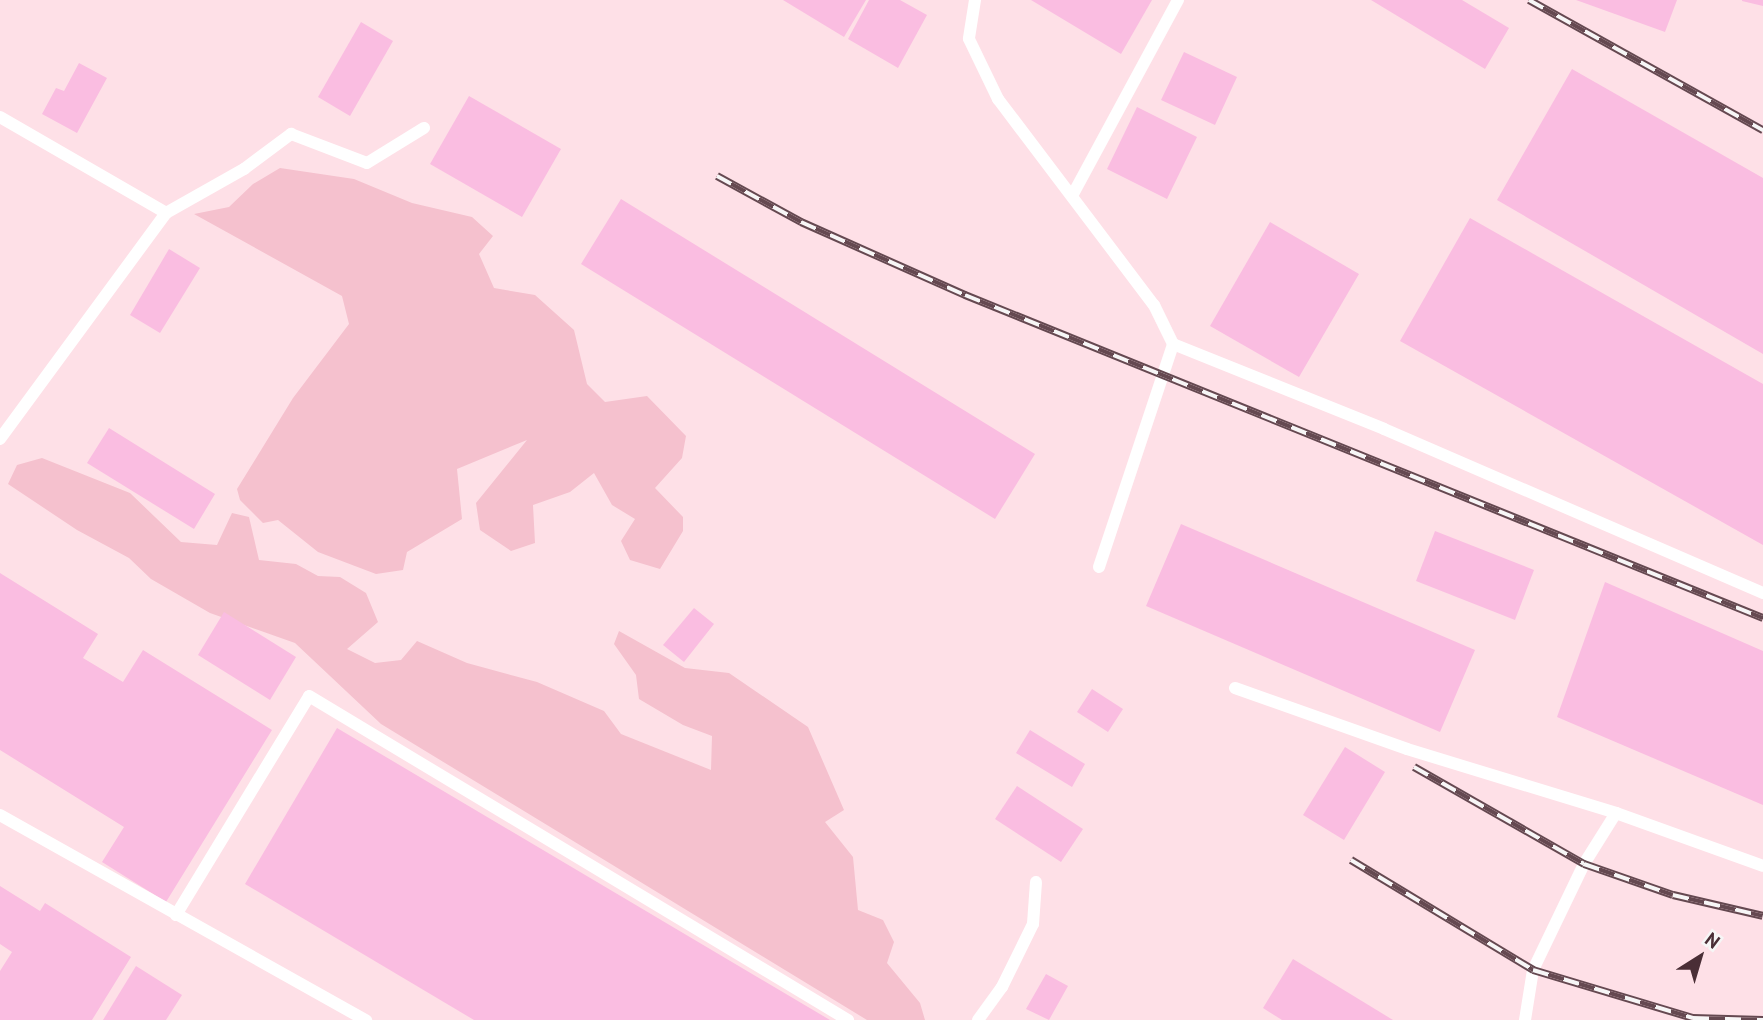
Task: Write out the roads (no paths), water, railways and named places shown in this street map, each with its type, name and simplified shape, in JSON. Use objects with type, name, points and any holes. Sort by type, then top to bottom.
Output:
[{"type":"lane","points":[[975,0],[969,39],[998,99],[1154,305],[1173,344],[1384,429],[1763,593]]},
{"type":"lane","points":[[1072,196],[1178,0]]},
{"type":"lane","points":[[0,117],[166,213]]},
{"type":"lane","points":[[0,439],[166,213],[244,169],[291,134],[367,163],[424,128]]},
{"type":"lane","points":[[1099,566],[1173,344]]},
{"type":"lane","points":[[1235,688],[1407,749],[1616,813],[1763,866]]},
{"type":"lane","points":[[176,915],[309,696],[848,1020]]},
{"type":"lane","points":[[1525,1020],[1533,970],[1584,864],[1616,813]]},
{"type":"lane","points":[[0,815],[366,1020]]},
{"type":"lane","points":[[978,1020],[1002,986],[1033,924],[1036,882]]},
{"type":"railway","points":[[1529,0],[1763,130]]},
{"type":"railway","points":[[717,176],[801,222],[965,295],[1763,618]]},
{"type":"railway","points":[[1414,767],[1584,864],[1673,895],[1763,916]]},
{"type":"railway","points":[[1351,860],[1533,970],[1693,1018],[1763,1020]]}]
